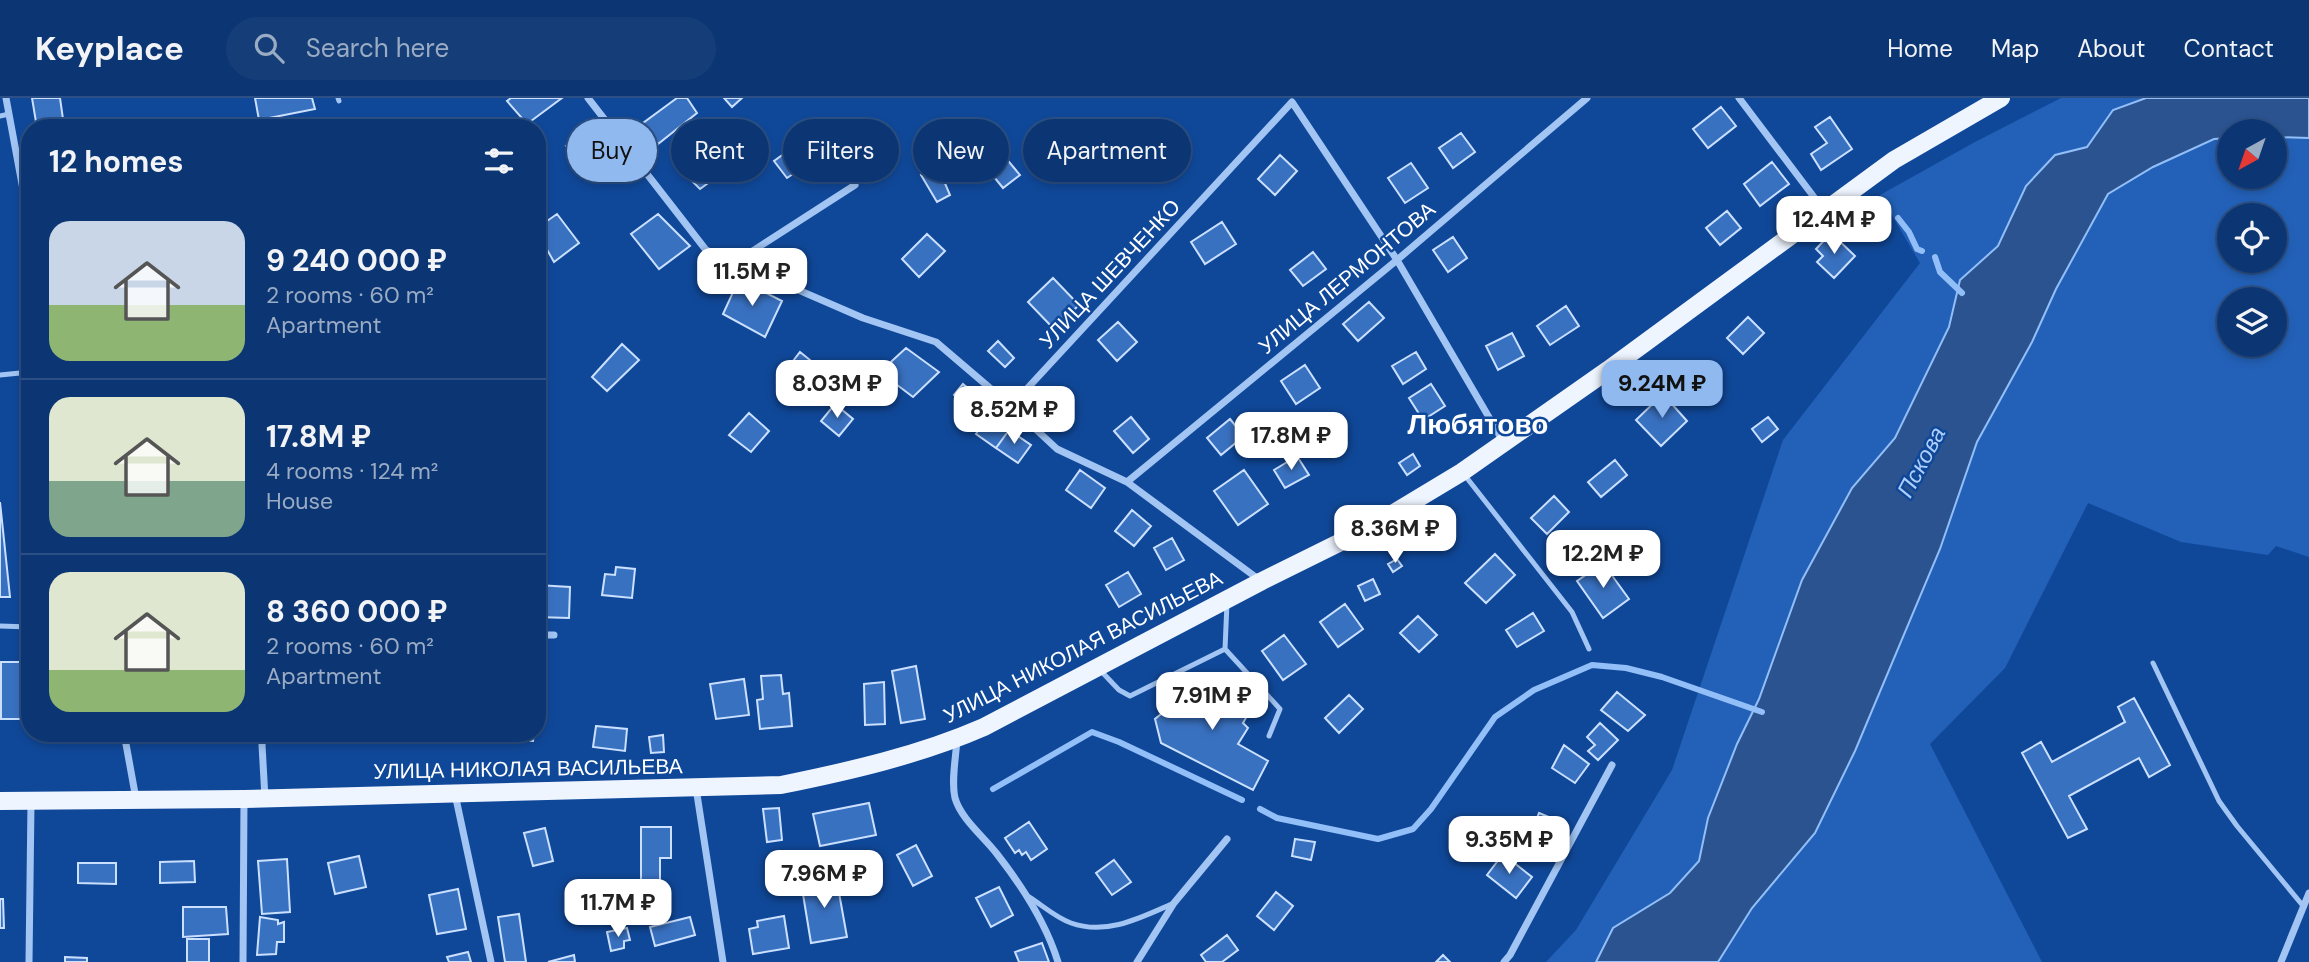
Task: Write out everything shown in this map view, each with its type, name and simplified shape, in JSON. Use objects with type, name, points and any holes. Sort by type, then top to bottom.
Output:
[{"type":"main road","name":"УЛИЦА НИКОЛАЯ ВАСИЛЬЕВА","points":[[0,801],[244,799],[781,785],[845,772],[957,739],[1368,528],[1462,472],[1608,370],[1894,160],[2001,98]]},
{"type":"street","points":[[6,98],[4,115],[21,189]]},
{"type":"street","points":[[588,98],[706,250],[863,318],[936,342],[1057,449],[1127,482],[1262,581]]},
{"type":"street","name":"УЛИЦА ЛЕРМОНТОВА","points":[[1127,482],[1397,261],[1587,98]]},
{"type":"street","points":[[1739,98],[1824,211]]},
{"type":"street","points":[[1292,99],[1397,261],[1505,443]]},
{"type":"street","name":"УЛИЦА ШЕВЧЕНКО","points":[[1011,406],[1292,99]]},
{"type":"street","points":[[734,263],[855,185]]},
{"type":"street","points":[[546,635],[554,635]]},
{"type":"street","points":[[957,739],[955,796],[959,808],[999,855],[1026,895],[1058,962]]},
{"type":"street","points":[[126,742],[136,799]]},
{"type":"street","points":[[262,742],[265,798]]},
{"type":"street","points":[[1504,962],[1612,765]]},
{"type":"street","points":[[696,788],[723,962]]},
{"type":"street","points":[[455,793],[491,962]]},
{"type":"street","points":[[243,962],[244,799]]},
{"type":"street","points":[[29,962],[31,802]]},
{"type":"street","points":[[1136,962],[1174,903],[1227,839]]},
{"type":"street","points":[[2281,962],[2309,893]]},
{"type":"lane","points":[[0,375],[21,373]]},
{"type":"lane","points":[[1462,472],[1572,612],[1590,649]]},
{"type":"lane","points":[[1228,599],[1225,649],[1280,709],[1269,736]]},
{"type":"lane","points":[[0,626],[21,626]]},
{"type":"lane","points":[[1098,668],[1119,690],[1130,696],[1225,649]]},
{"type":"lane","points":[[2153,663],[2219,801],[2236,827],[2304,907]]},
{"type":"lane","points":[[1026,895],[1070,923],[1101,929],[1138,919],[1174,903]]},
{"type":"shaded area","points":[[2061,98],[2146,98],[2113,110],[2087,147],[2055,155],[2026,186],[1998,246],[1960,280],[1949,327],[1895,438],[1852,488],[1802,580],[1759,699],[1737,744],[1708,818],[1699,861],[1670,893],[1614,928],[1596,962],[1546,962],[1576,930],[1672,770],[1783,440],[1920,263],[1880,195]]},
{"type":"shaded area","points":[[2287,137],[2309,138],[2309,557],[2276,546],[2268,555],[2181,542],[2088,503],[2005,668],[1930,744],[2042,962],[1718,962],[1752,908],[1815,833],[1855,751],[1940,549],[1977,442],[2108,194],[2153,167],[2217,139],[2217,189],[2287,189]]},
{"type":"water","name":"Пскова","points":[[2146,98],[2309,98],[2309,138],[2287,137],[2287,119],[2217,119],[2217,139],[2153,167],[2108,194],[1977,442],[1940,549],[1855,751],[1815,833],[1752,908],[1718,962],[1596,962],[1613,928],[1670,893],[1699,861],[1708,818],[1737,744],[1759,699],[1802,580],[1852,488],[1895,438],[1949,327],[1960,280],[1998,246],[2026,186],[2055,155],[2087,147],[2113,110]]},
{"type":"building","points":[[32,98],[60,98],[63,119],[36,119]]},
{"type":"building","points":[[255,98],[312,98],[315,109],[259,119]]},
{"type":"building","points":[[511,98],[562,98],[534,119],[523,119],[507,101]]},
{"type":"building","points":[[677,98],[687,98],[697,113],[689,119],[671,119],[671,134],[658,144],[657,119],[648,119]]},
{"type":"building","points":[[724,98],[742,98],[732,107]]},
{"type":"building","points":[[1721,107],[1736,126],[1708,148],[1693,129]]},
{"type":"building","points":[[1830,117],[1852,149],[1821,170],[1811,154],[1827,143],[1815,127]]},
{"type":"building","points":[[1461,133],[1475,152],[1453,168],[1439,148]]},
{"type":"building","points":[[783,155],[783,173],[774,161]]},
{"type":"building","points":[[1280,155],[1297,171],[1275,195],[1258,179]]},
{"type":"building","points":[[1009,162],[1020,175],[1003,188],[998,182],[1009,182]]},
{"type":"building","points":[[1772,162],[1789,184],[1760,206],[1744,184]]},
{"type":"building","points":[[1411,163],[1428,188],[1405,203],[1388,178]]},
{"type":"building","points":[[693,182],[710,182],[700,189]]},
{"type":"building","points":[[925,182],[944,182],[950,195],[937,202]]},
{"type":"building","points":[[1727,211],[1741,228],[1720,245],[1706,228]]},
{"type":"building","points":[[557,214],[579,243],[554,262],[546,248],[546,222]]},
{"type":"building","points":[[658,214],[690,246],[659,269],[631,234]]},
{"type":"building","points":[[1222,222],[1236,244],[1205,264],[1191,242]]},
{"type":"building","points":[[1831,233],[1855,256],[1834,278],[1817,262],[1823,256],[1816,249]]},
{"type":"building","points":[[927,234],[945,251],[919,277],[902,259]]},
{"type":"building","points":[[1453,237],[1467,258],[1448,272],[1433,250]]},
{"type":"building","points":[[1313,252],[1326,269],[1303,286],[1290,270]]},
{"type":"building","points":[[1053,278],[1079,305],[1054,329],[1028,302]]},
{"type":"building","points":[[739,279],[782,301],[765,337],[723,314]]},
{"type":"building","points":[[1369,302],[1384,318],[1358,341],[1343,324]]},
{"type":"building","points":[[1566,306],[1579,326],[1550,345],[1537,326]]},
{"type":"building","points":[[1748,317],[1764,333],[1743,354],[1727,338]]},
{"type":"building","points":[[1118,322],[1137,342],[1117,361],[1098,340]]},
{"type":"building","points":[[1512,333],[1524,356],[1498,370],[1486,346]]},
{"type":"building","points":[[998,341],[1014,358],[1005,367],[988,351]]},
{"type":"building","points":[[622,344],[639,360],[607,391],[592,377]]},
{"type":"building","points":[[906,348],[939,372],[913,397],[880,372]]},
{"type":"building","points":[[800,352],[816,365],[793,395],[777,382]]},
{"type":"building","points":[[1416,352],[1426,369],[1403,384],[1392,366]]},
{"type":"building","points":[[1305,365],[1320,388],[1296,404],[1281,381]]},
{"type":"building","points":[[963,384],[984,401],[974,413],[967,407],[965,409],[961,405],[963,403],[954,395]]},
{"type":"building","points":[[1431,384],[1445,406],[1423,420],[1409,398]]},
{"type":"building","points":[[1663,394],[1687,421],[1661,446],[1636,420]]},
{"type":"building","points":[[835,404],[853,419],[839,436],[821,421]]},
{"type":"building","points":[[749,413],[769,431],[751,452],[729,435]]},
{"type":"building","points":[[988,415],[1009,430],[996,448],[976,434]]},
{"type":"building","points":[[1131,417],[1149,439],[1133,453],[1114,431]]},
{"type":"building","points":[[1768,417],[1778,429],[1762,442],[1752,429]]},
{"type":"building","points":[[1230,419],[1244,436],[1221,455],[1207,438]]},
{"type":"building","points":[[1009,430],[1031,445],[1018,463],[996,448]]},
{"type":"building","points":[[1413,454],[1420,466],[1407,475],[1399,463]]},
{"type":"building","points":[[1297,456],[1309,475],[1285,488],[1274,470]]},
{"type":"building","points":[[1615,460],[1627,475],[1601,497],[1588,482]]},
{"type":"building","points":[[1080,470],[1105,488],[1091,508],[1066,490]]},
{"type":"building","points":[[1244,470],[1268,504],[1238,525],[1214,491]]},
{"type":"building","points":[[1554,496],[1569,512],[1547,534],[1531,518]]},
{"type":"building","points":[[0,502],[10,597],[0,597]]},
{"type":"building","points":[[1132,510],[1151,526],[1134,546],[1115,531]]},
{"type":"building","points":[[1172,538],[1184,560],[1166,570],[1154,548]]},
{"type":"building","points":[[1495,554],[1515,575],[1486,603],[1465,583]]},
{"type":"building","points":[[1397,559],[1402,566],[1393,572],[1388,564]]},
{"type":"building","points":[[1603,563],[1629,599],[1603,618],[1577,581]]},
{"type":"building","points":[[616,567],[635,569],[632,598],[602,595],[605,574],[615,575]]},
{"type":"building","points":[[1128,572],[1141,594],[1119,607],[1106,585]]},
{"type":"building","points":[[1373,579],[1380,594],[1365,601],[1358,586]]},
{"type":"building","points":[[546,586],[570,587],[569,618],[546,617]]},
{"type":"building","points":[[1345,604],[1363,629],[1338,647],[1320,622]]},
{"type":"building","points":[[1533,613],[1544,631],[1517,647],[1506,630]]},
{"type":"building","points":[[1418,616],[1437,635],[1419,652],[1400,633]]},
{"type":"building","points":[[1284,635],[1306,664],[1283,680],[1262,651]]},
{"type":"building","points":[[1,662],[21,662],[21,719],[1,719]]},
{"type":"building","points":[[916,666],[925,719],[901,723],[892,671]]},
{"type":"building","points":[[1211,674],[1251,709],[1243,723],[1248,728],[1238,744],[1268,761],[1253,790],[1161,743],[1155,719]]},
{"type":"building","points":[[781,675],[783,694],[789,693],[792,726],[760,729],[757,700],[763,699],[761,676]]},
{"type":"building","points":[[744,679],[749,715],[716,719],[710,684]]},
{"type":"building","points":[[884,682],[885,724],[865,725],[864,684]]},
{"type":"building","points":[[1617,692],[1645,715],[1628,731],[1601,710]]},
{"type":"building","points":[[1349,695],[1363,709],[1339,733],[1325,718]]},
{"type":"building","points":[[2134,698],[2170,765],[2149,777],[2139,758],[2069,796],[2087,829],[2068,838],[2022,753],[2041,742],[2052,762],[2125,722],[2118,707]]},
{"type":"building","points":[[1600,723],[1618,740],[1598,760],[1588,751],[1595,745],[1587,737]]},
{"type":"building","points":[[596,726],[627,729],[625,751],[593,747]]},
{"type":"building","points":[[663,735],[664,752],[651,753],[649,737]]},
{"type":"building","points":[[1564,745],[1589,764],[1575,783],[1552,768]]},
{"type":"building","points":[[869,803],[876,835],[820,846],[813,814]]},
{"type":"building","points":[[779,808],[782,840],[767,842],[763,809]]},
{"type":"building","points":[[1539,813],[1561,822],[1549,851],[1527,842]]},
{"type":"building","points":[[1029,822],[1047,849],[1031,860],[1026,852],[1022,855],[1019,850],[1015,853],[1005,838]]},
{"type":"building","points":[[641,827],[671,827],[671,858],[660,858],[660,884],[641,884]]},
{"type":"building","points":[[545,828],[553,861],[533,866],[524,833]]},
{"type":"building","points":[[1295,839],[1315,842],[1311,860],[1292,856]]},
{"type":"building","points":[[916,845],[932,876],[913,886],[897,855]]},
{"type":"building","points":[[1503,854],[1532,877],[1516,898],[1487,875]]},
{"type":"building","points":[[359,856],[366,887],[335,894],[328,863]]},
{"type":"building","points":[[287,859],[290,912],[262,914],[258,861]]},
{"type":"building","points":[[1114,860],[1131,882],[1112,895],[1096,873]]},
{"type":"building","points":[[194,861],[195,882],[160,883],[160,862]]},
{"type":"building","points":[[78,863],[116,863],[116,884],[78,883]]},
{"type":"building","points":[[836,876],[847,937],[811,943],[801,882]]},
{"type":"building","points":[[999,887],[1013,915],[991,927],[976,898]]},
{"type":"building","points":[[458,889],[466,929],[437,934],[429,895]]},
{"type":"building","points":[[1276,892],[1293,906],[1274,930],[1257,916]]},
{"type":"building","points":[[0,899],[3,899],[4,928],[0,928]]},
{"type":"building","points":[[183,907],[226,907],[228,934],[183,937]]},
{"type":"building","points":[[519,914],[526,962],[505,962],[498,917]]},
{"type":"building","points":[[784,916],[789,948],[753,954],[749,929],[758,927],[757,921]]},
{"type":"building","points":[[260,917],[278,920],[278,924],[284,922],[284,942],[277,942],[276,954],[257,955]]},
{"type":"building","points":[[690,917],[695,935],[655,946],[650,927]]},
{"type":"building","points":[[627,928],[630,940],[624,941],[624,948],[611,951],[607,932]]},
{"type":"building","points":[[1227,935],[1238,950],[1222,962],[1206,962],[1201,955]]},
{"type":"building","points":[[187,939],[209,939],[209,962],[187,962]]},
{"type":"building","points":[[1042,943],[1049,962],[1019,962],[1015,952]]},
{"type":"building","points":[[468,952],[471,962],[449,962],[447,957]]},
{"type":"building","points":[[574,955],[575,962],[548,962]]},
{"type":"building","points":[[1443,955],[1450,962],[1436,962]]},
{"type":"building","points":[[65,957],[87,958],[87,962],[65,962]]},
{"type":"waterway","points":[[1898,218],[1917,249],[1922,251]]},
{"type":"waterway","points":[[1935,257],[1940,272],[1962,293]]},
{"type":"waterway","points":[[1260,809],[1277,818],[1378,839],[1413,829],[1431,809],[1495,717],[1534,690],[1592,665],[1626,668],[1662,677],[1762,712]]},
{"type":"waterway","points":[[993,789],[1092,732],[1242,800]]},
{"type":"district","name":"Любятово","points":[[1478,424]]}]
